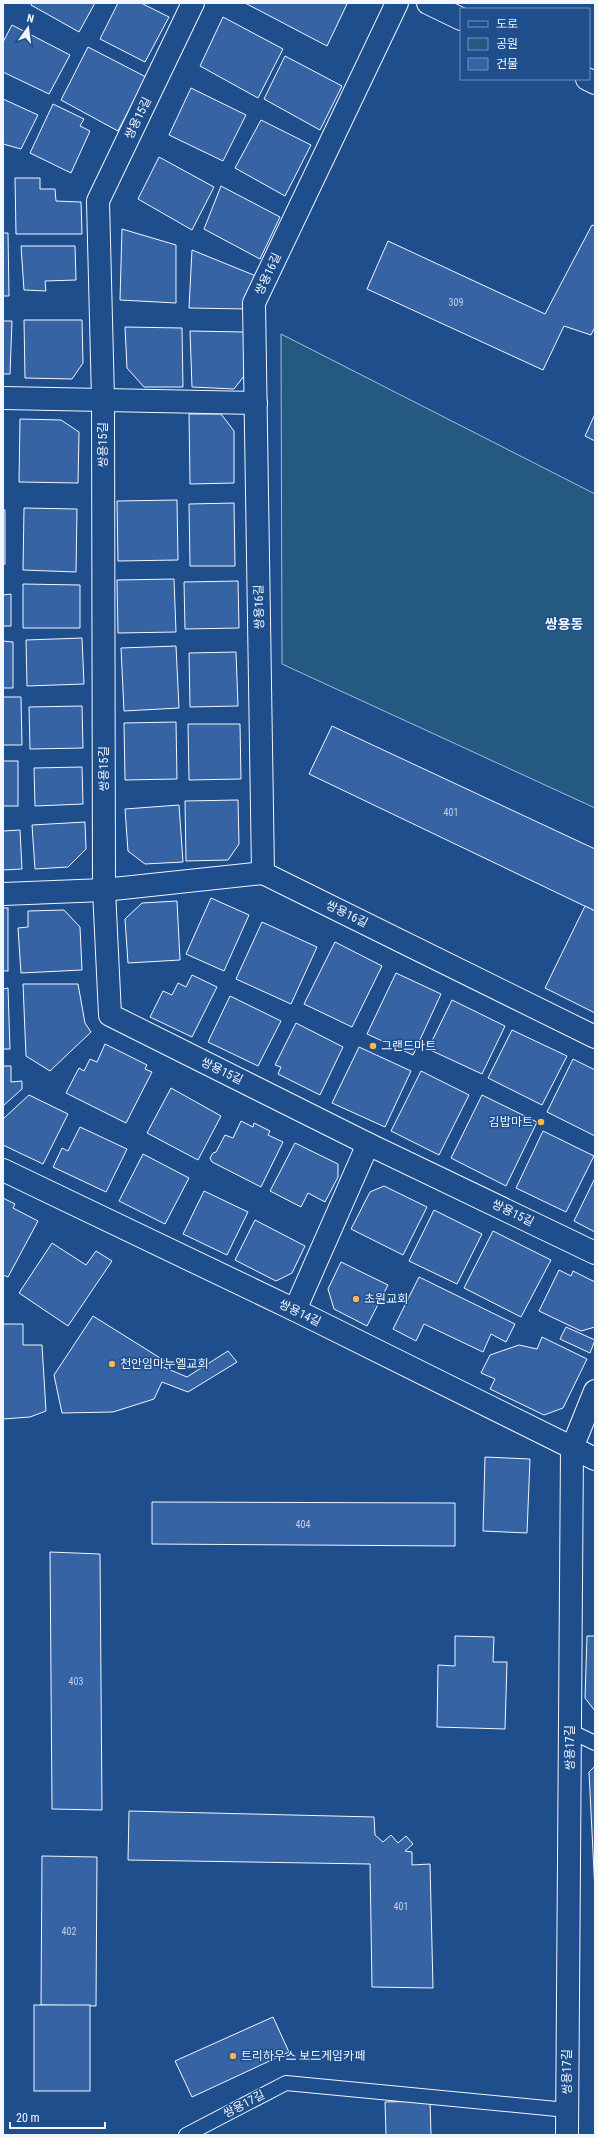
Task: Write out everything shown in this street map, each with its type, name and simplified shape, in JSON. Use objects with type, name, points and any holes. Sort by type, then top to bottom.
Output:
[{"type":"street","name":"쌍용15길","points":[[193,3],[98,201],[103,399],[104,890],[110,1015],[368,1144],[595,1253]]},
{"type":"street","name":"쌍용16길","points":[[397,3],[254,303],[263,873],[595,1037]]},
{"type":"street","points":[[428,3],[460,19]]},
{"type":"street","points":[[3,398],[256,403]]},
{"type":"street","points":[[3,894],[104,890],[263,873]]},
{"type":"street","points":[[295,1310],[368,1144]]},
{"type":"street","name":"쌍용14길","points":[[3,1170],[295,1310],[595,1459]]},
{"type":"street","name":"쌍용17길","points":[[567,2135],[572,1448],[595,1391]]},
{"type":"lane","points":[[570,1731],[595,1743]]},
{"type":"lane","name":"쌍용17길","points":[[186,2135],[286,2083],[567,2110]]},
{"type":"green space","points":[[281,334],[595,494],[595,808],[282,664]]},
{"type":"building","points":[[32,3],[95,3],[79,32],[31,5]]},
{"type":"building","points":[[118,3],[141,3],[169,17],[145,62],[100,39]]},
{"type":"building","points":[[245,3],[345,3],[347,4],[327,46]]},
{"type":"building","points":[[223,17],[283,49],[258,98],[200,66]]},
{"type":"building","points":[[12,25],[70,55],[49,94],[3,72],[3,42]]},
{"type":"building","points":[[88,47],[146,77],[118,131],[61,100]]},
{"type":"building","points":[[285,56],[342,86],[320,130],[264,99]]},
{"type":"building","points":[[191,88],[246,115],[223,161],[169,135]]},
{"type":"building","points":[[3,99],[38,115],[21,149],[3,144]]},
{"type":"building","points":[[53,104],[84,119],[80,126],[90,131],[71,173],[30,153]]},
{"type":"building","points":[[261,120],[311,145],[285,196],[235,168]]},
{"type":"building","points":[[159,157],[214,187],[192,230],[138,199]]},
{"type":"building","points":[[15,178],[40,178],[40,189],[55,189],[56,201],[81,202],[82,234],[16,234]]},
{"type":"building","points":[[221,186],[280,217],[260,259],[204,229]]},
{"type":"building","points":[[592,225],[595,226],[595,327],[591,335],[564,326],[543,370],[367,289],[388,241],[545,314]]},
{"type":"building","points":[[122,229],[176,245],[176,303],[120,300]]},
{"type":"building","points":[[3,233],[8,233],[9,296],[3,296]]},
{"type":"building","points":[[21,246],[75,246],[76,280],[45,281],[46,291],[24,290]]},
{"type":"building","points":[[192,250],[256,276],[247,309],[189,308]]},
{"type":"building","points":[[24,320],[82,320],[83,363],[72,379],[25,378]]},
{"type":"building","points":[[3,321],[12,321],[10,374],[3,374]]},
{"type":"building","points":[[125,327],[182,328],[183,387],[144,387],[127,368]]},
{"type":"building","points":[[190,331],[245,332],[244,376],[234,389],[192,387]]},
{"type":"building","points":[[189,414],[221,414],[234,431],[234,483],[190,484]]},
{"type":"building","points":[[595,414],[595,441],[585,436]]},
{"type":"building","points":[[20,419],[61,420],[79,432],[78,483],[19,482]]},
{"type":"building","points":[[177,500],[178,560],[118,561],[117,501]]},
{"type":"building","points":[[234,503],[235,566],[190,566],[189,504]]},
{"type":"building","points":[[24,508],[77,509],[76,572],[23,570]]},
{"type":"building","points":[[3,510],[5,510],[5,564],[3,564]]},
{"type":"building","points":[[174,579],[176,632],[118,633],[117,580]]},
{"type":"building","points":[[238,581],[239,628],[185,629],[184,582]]},
{"type":"building","points":[[23,584],[80,585],[80,628],[23,628]]},
{"type":"building","points":[[11,594],[11,626],[3,626],[3,595]]},
{"type":"building","points":[[82,638],[84,684],[27,686],[26,640]]},
{"type":"building","points":[[3,641],[13,642],[13,688],[3,688]]},
{"type":"building","points":[[176,646],[179,708],[124,711],[121,648]]},
{"type":"building","points":[[236,652],[238,706],[190,707],[189,653]]},
{"type":"building","points":[[3,697],[21,697],[22,745],[3,745]]},
{"type":"building","points":[[82,706],[83,748],[30,749],[29,707]]},
{"type":"building","points":[[176,722],[177,779],[125,780],[124,723]]},
{"type":"building","points":[[188,724],[240,724],[241,779],[189,780]]},
{"type":"building","points":[[332,726],[595,849],[595,911],[309,774]]},
{"type":"building","points":[[3,761],[18,761],[18,806],[3,806]]},
{"type":"building","points":[[82,767],[83,804],[35,806],[34,768]]},
{"type":"building","points":[[238,800],[239,844],[228,860],[186,861],[185,801]]},
{"type":"building","points":[[179,805],[183,862],[145,864],[128,851],[125,809]]},
{"type":"building","points":[[85,822],[86,849],[68,867],[35,869],[32,825]]},
{"type":"building","points":[[20,830],[22,869],[3,870],[3,831]]},
{"type":"building","points":[[211,898],[249,915],[224,971],[186,954]]},
{"type":"building","points":[[177,901],[180,960],[128,963],[125,919],[142,903]]},
{"type":"building","points":[[585,906],[595,911],[595,1013],[545,988]]},
{"type":"building","points":[[3,908],[8,908],[8,971],[3,971]]},
{"type":"building","points":[[64,910],[80,927],[82,970],[21,973],[18,928],[28,927],[28,911]]},
{"type":"building","points":[[262,922],[317,947],[291,1004],[236,979]]},
{"type":"building","points":[[335,942],[382,966],[352,1027],[304,1004]]},
{"type":"building","points":[[396,973],[441,994],[413,1055],[367,1034]]},
{"type":"building","points":[[192,975],[217,987],[192,1037],[150,1017],[163,991],[172,995],[178,983],[186,987]]},
{"type":"building","points":[[23,984],[78,984],[85,1023],[91,1032],[50,1071],[26,1056]]},
{"type":"building","points":[[8,988],[10,1049],[3,1049],[3,989]]},
{"type":"building","points":[[230,996],[281,1021],[258,1066],[208,1042]]},
{"type":"building","points":[[452,1000],[505,1026],[482,1074],[428,1049]]},
{"type":"building","points":[[296,1023],[343,1047],[320,1095],[278,1074],[281,1067],[275,1065]]},
{"type":"building","points":[[512,1030],[567,1056],[542,1105],[488,1078]]},
{"type":"building","points":[[105,1044],[147,1065],[145,1069],[152,1072],[126,1123],[66,1093],[79,1068],[84,1071],[90,1059],[97,1062]]},
{"type":"building","points":[[359,1047],[411,1071],[385,1127],[332,1103]]},
{"type":"building","points":[[573,1059],[595,1070],[595,1136],[547,1112]]},
{"type":"building","points":[[3,1066],[11,1066],[11,1082],[22,1081],[22,1089],[3,1106]]},
{"type":"building","points":[[421,1071],[469,1095],[439,1155],[391,1131]]},
{"type":"building","points":[[171,1088],[221,1116],[198,1160],[147,1133]]},
{"type":"building","points":[[29,1095],[68,1114],[43,1164],[3,1145],[3,1119]]},
{"type":"building","points":[[482,1095],[537,1122],[506,1186],[451,1158]]},
{"type":"building","points":[[241,1121],[253,1127],[254,1123],[270,1131],[268,1135],[283,1142],[261,1187],[212,1162],[210,1158],[213,1153],[216,1152],[225,1135],[233,1138]]},
{"type":"building","points":[[80,1127],[127,1149],[106,1192],[53,1167],[62,1148],[68,1151]]},
{"type":"building","points":[[543,1131],[594,1156],[566,1212],[516,1188]]},
{"type":"building","points":[[295,1143],[338,1164],[338,1177],[325,1202],[308,1193],[301,1207],[270,1191]]},
{"type":"building","points":[[143,1154],[189,1178],[165,1224],[119,1201]]},
{"type":"building","points":[[595,1178],[595,1232],[574,1221]]},
{"type":"building","points":[[384,1186],[427,1207],[403,1255],[351,1229],[370,1192]]},
{"type":"building","points":[[204,1191],[248,1212],[227,1255],[183,1234]]},
{"type":"building","points":[[3,1198],[15,1204],[13,1208],[38,1221],[8,1277],[3,1275]]},
{"type":"building","points":[[434,1210],[482,1234],[457,1284],[409,1261]]},
{"type":"building","points":[[255,1220],[305,1246],[292,1273],[276,1281],[235,1260]]},
{"type":"building","points":[[493,1231],[551,1260],[521,1317],[464,1288]]},
{"type":"building","points":[[52,1243],[86,1265],[96,1251],[112,1261],[68,1326],[19,1293]]},
{"type":"building","name":"초원교회","points":[[341,1262],[388,1285],[367,1326],[334,1309],[328,1289]]},
{"type":"building","points":[[559,1270],[571,1276],[573,1271],[595,1282],[595,1327],[581,1331],[539,1311]]},
{"type":"building","points":[[419,1277],[515,1324],[506,1342],[491,1334],[483,1352],[424,1324],[416,1341],[393,1329]]},
{"type":"building","name":"천안임마누엘교회","points":[[93,1316],[165,1361],[161,1366],[187,1377],[228,1351],[237,1362],[188,1392],[162,1382],[154,1399],[113,1412],[62,1413],[54,1375]]},
{"type":"building","points":[[3,1324],[23,1324],[23,1345],[42,1345],[46,1411],[30,1417],[3,1419]]},
{"type":"building","points":[[566,1327],[595,1340],[590,1353],[560,1339]]},
{"type":"building","points":[[542,1337],[587,1359],[563,1408],[544,1415],[490,1389],[495,1379],[481,1373],[490,1355],[519,1345],[537,1349]]},
{"type":"building","points":[[485,1457],[530,1459],[527,1533],[483,1531]]},
{"type":"building","points":[[152,1502],[455,1503],[455,1546],[152,1544]]},
{"type":"building","points":[[50,1552],[100,1554],[102,1810],[52,1809]]},
{"type":"building","points":[[455,1636],[494,1637],[493,1662],[507,1662],[505,1729],[437,1727],[438,1665],[455,1666]]},
{"type":"building","points":[[587,1636],[595,1636],[595,1711],[585,1698]]},
{"type":"building","points":[[595,1766],[595,1892],[589,1772]]},
{"type":"building","points":[[129,1811],[374,1817],[375,1835],[383,1842],[391,1835],[398,1843],[406,1836],[413,1844],[405,1851],[412,1852],[412,1865],[430,1864],[433,1988],[372,1987],[370,1864],[128,1860]]},
{"type":"building","points":[[42,1856],[97,1857],[96,2006],[41,2005]]},
{"type":"building","points":[[34,2005],[90,2005],[90,2091],[34,2091]]},
{"type":"building","name":"트리하우스 보드게임카페","points":[[273,2017],[289,2052],[192,2097],[175,2061]]},
{"type":"building","points":[[430,2101],[431,2135],[386,2135],[385,2102]]},
{"type":"place","name":"그랜드마트","points":[[373,1046]]},
{"type":"place","name":"김밥마트","points":[[541,1122]]},
{"type":"place","name":"초원교회","points":[[356,1299]]},
{"type":"place","name":"천안임마누엘교회","points":[[112,1364]]},
{"type":"place","name":"트리하우스 보드게임카페","points":[[233,2056]]},
{"type":"district","name":"쌍용동","points":[[564,624]]}]
